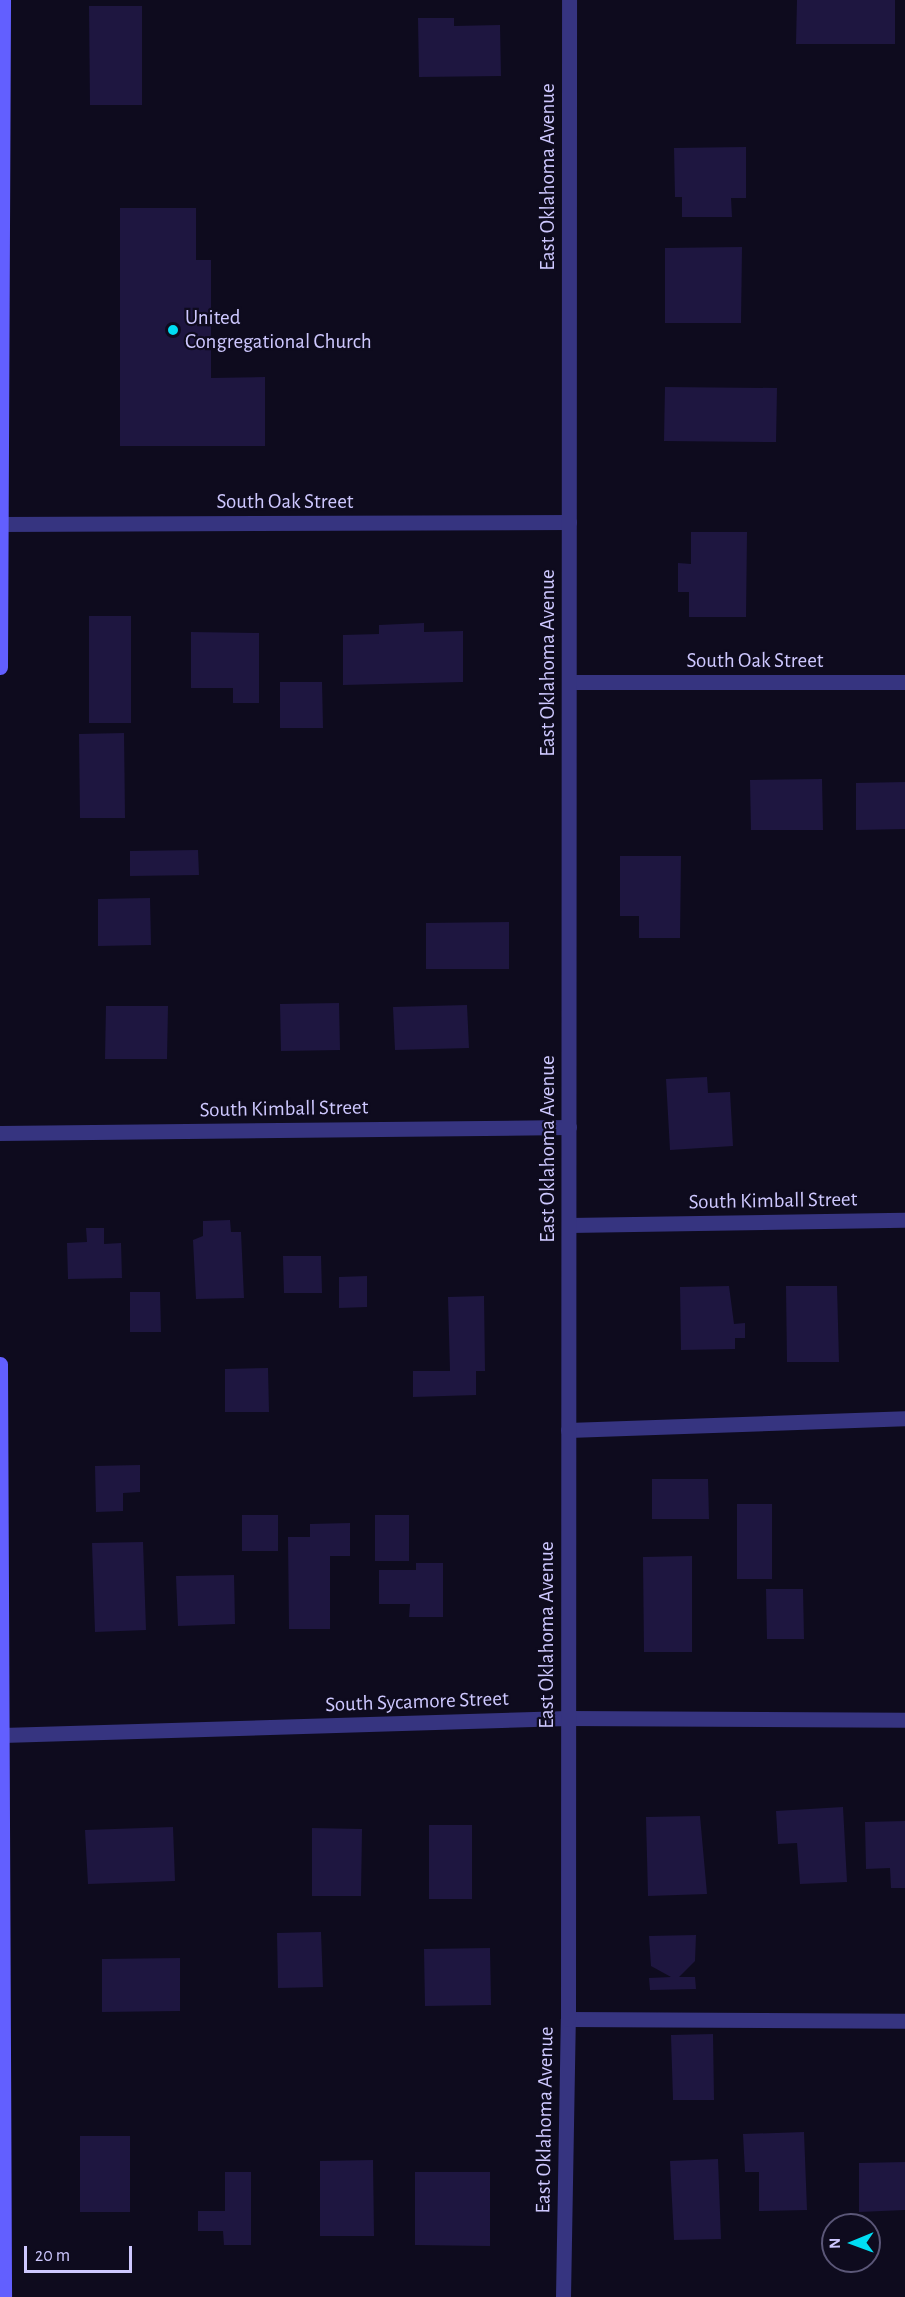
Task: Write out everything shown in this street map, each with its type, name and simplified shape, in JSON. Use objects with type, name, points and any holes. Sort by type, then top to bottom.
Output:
[{"type":"street","points":[[0,667],[3,0]]},
{"type":"street","name":"East Oklahoma Avenue","points":[[563,2297],[568,2019],[570,0]]},
{"type":"street","name":"South Oak Street","points":[[0,524],[569,522]]},
{"type":"street","name":"South Oak Street","points":[[569,682],[905,682]]},
{"type":"street","name":"South Kimball Street","points":[[0,1133],[569,1127]]},
{"type":"street","name":"South Kimball Street","points":[[569,1225],[905,1220]]},
{"type":"street","points":[[0,1364],[4,2297]]},
{"type":"street","points":[[568,1430],[905,1418]]},
{"type":"street","name":"South Sycamore Street","points":[[2,1736],[568,1718],[905,1720]]},
{"type":"street","points":[[568,2019],[905,2021]]},
{"type":"building","points":[[797,0],[895,0],[895,44],[796,44]]},
{"type":"building","points":[[89,6],[142,6],[142,105],[90,105]]},
{"type":"building","points":[[418,18],[454,18],[454,26],[500,25],[501,76],[419,77]]},
{"type":"building","points":[[746,147],[746,198],[731,198],[732,217],[682,217],[682,197],[675,197],[674,148]]},
{"type":"building","points":[[120,208],[196,208],[196,260],[211,260],[211,378],[265,377],[265,446],[120,446]]},
{"type":"building","points":[[742,247],[741,323],[665,323],[665,248]]},
{"type":"building","points":[[665,387],[777,388],[776,442],[664,441]]},
{"type":"building","points":[[691,532],[747,532],[746,617],[689,617],[689,592],[678,592],[678,563],[691,564]]},
{"type":"building","points":[[89,616],[131,616],[131,723],[89,723]]},
{"type":"building","points":[[424,623],[424,632],[463,631],[463,682],[343,685],[343,635],[379,634],[379,625]]},
{"type":"building","points":[[191,632],[259,633],[259,703],[233,703],[233,688],[191,688]]},
{"type":"building","points":[[280,682],[322,682],[323,728],[280,728]]},
{"type":"building","points":[[124,733],[125,818],[80,818],[79,734]]},
{"type":"building","points":[[822,779],[823,830],[751,830],[750,780]]},
{"type":"building","points":[[905,782],[905,829],[856,830],[856,783]]},
{"type":"building","points":[[198,850],[199,875],[130,876],[130,851]]},
{"type":"building","points":[[620,856],[681,856],[680,938],[639,938],[639,916],[620,916]]},
{"type":"building","points":[[150,898],[151,945],[98,946],[98,899]]},
{"type":"building","points":[[509,922],[509,969],[426,969],[426,923]]},
{"type":"building","points":[[339,1003],[340,1050],[281,1051],[280,1004]]},
{"type":"building","points":[[467,1005],[469,1048],[395,1050],[393,1007]]},
{"type":"building","points":[[106,1006],[168,1006],[167,1059],[105,1059]]},
{"type":"building","points":[[707,1077],[708,1093],[730,1092],[733,1146],[670,1150],[666,1079]]},
{"type":"building","points":[[230,1220],[231,1232],[241,1232],[244,1298],[196,1299],[193,1240],[203,1236],[203,1221]]},
{"type":"building","points":[[86,1228],[104,1228],[104,1244],[121,1243],[122,1278],[68,1279],[67,1243],[87,1242]]},
{"type":"building","points":[[283,1256],[321,1256],[322,1293],[284,1293]]},
{"type":"building","points":[[367,1276],[367,1307],[339,1308],[339,1277]]},
{"type":"building","points":[[729,1286],[734,1324],[745,1323],[745,1338],[735,1338],[735,1349],[681,1350],[680,1287]]},
{"type":"building","points":[[786,1286],[837,1286],[839,1362],[787,1362]]},
{"type":"building","points":[[130,1292],[160,1292],[161,1332],[130,1332]]},
{"type":"building","points":[[484,1296],[485,1371],[476,1371],[476,1395],[413,1397],[413,1371],[450,1371],[448,1297]]},
{"type":"building","points":[[268,1368],[269,1412],[225,1412],[225,1369]]},
{"type":"building","points":[[140,1465],[140,1492],[123,1493],[123,1511],[96,1512],[95,1466]]},
{"type":"building","points":[[652,1479],[708,1479],[709,1519],[652,1519]]},
{"type":"building","points":[[737,1504],[772,1504],[772,1579],[737,1579]]},
{"type":"building","points":[[242,1515],[278,1515],[278,1551],[242,1551]]},
{"type":"building","points":[[375,1515],[409,1515],[409,1561],[375,1561]]},
{"type":"building","points":[[350,1523],[350,1556],[330,1556],[330,1629],[289,1629],[288,1537],[310,1537],[310,1524]]},
{"type":"building","points":[[143,1542],[146,1630],[95,1632],[92,1543]]},
{"type":"building","points":[[692,1556],[692,1652],[644,1652],[643,1557]]},
{"type":"building","points":[[416,1563],[443,1563],[443,1617],[409,1617],[410,1604],[379,1604],[379,1570],[416,1570]]},
{"type":"building","points":[[234,1575],[235,1624],[178,1626],[176,1576]]},
{"type":"building","points":[[766,1589],[803,1589],[804,1639],[767,1639]]},
{"type":"building","points":[[843,1807],[847,1882],[800,1884],[797,1843],[778,1844],[776,1811]]},
{"type":"building","points":[[700,1816],[707,1894],[648,1896],[646,1817]]},
{"type":"building","points":[[905,1821],[905,1888],[891,1888],[890,1868],[866,1869],[865,1822]]},
{"type":"building","points":[[429,1825],[472,1825],[472,1899],[429,1899]]},
{"type":"building","points":[[173,1827],[175,1881],[88,1884],[85,1830]]},
{"type":"building","points":[[312,1828],[362,1829],[361,1896],[312,1896]]},
{"type":"building","points":[[321,1932],[323,1987],[278,1988],[277,1933]]},
{"type":"building","points":[[696,1935],[695,1961],[679,1977],[695,1977],[696,1989],[650,1990],[649,1978],[671,1977],[651,1966],[649,1936]]},
{"type":"building","points":[[490,1948],[491,2005],[425,2006],[424,1949]]},
{"type":"building","points":[[180,1958],[180,2011],[102,2012],[102,1959]]},
{"type":"building","points":[[713,2034],[714,2100],[673,2100],[671,2035]]},
{"type":"building","points":[[804,2132],[807,2210],[759,2211],[759,2172],[745,2172],[743,2134]]},
{"type":"building","points":[[80,2136],[130,2136],[130,2212],[80,2212]]},
{"type":"building","points":[[718,2159],[721,2239],[674,2240],[670,2161]]},
{"type":"building","points":[[373,2160],[374,2236],[320,2236],[320,2161]]},
{"type":"building","points":[[905,2162],[905,2210],[859,2212],[859,2163]]},
{"type":"building","points":[[225,2172],[251,2172],[251,2245],[224,2245],[223,2231],[198,2231],[198,2211],[225,2211]]},
{"type":"building","points":[[415,2172],[490,2172],[490,2246],[415,2245]]},
{"type":"place","name":"United Congregational Church","points":[[173,330]]}]
